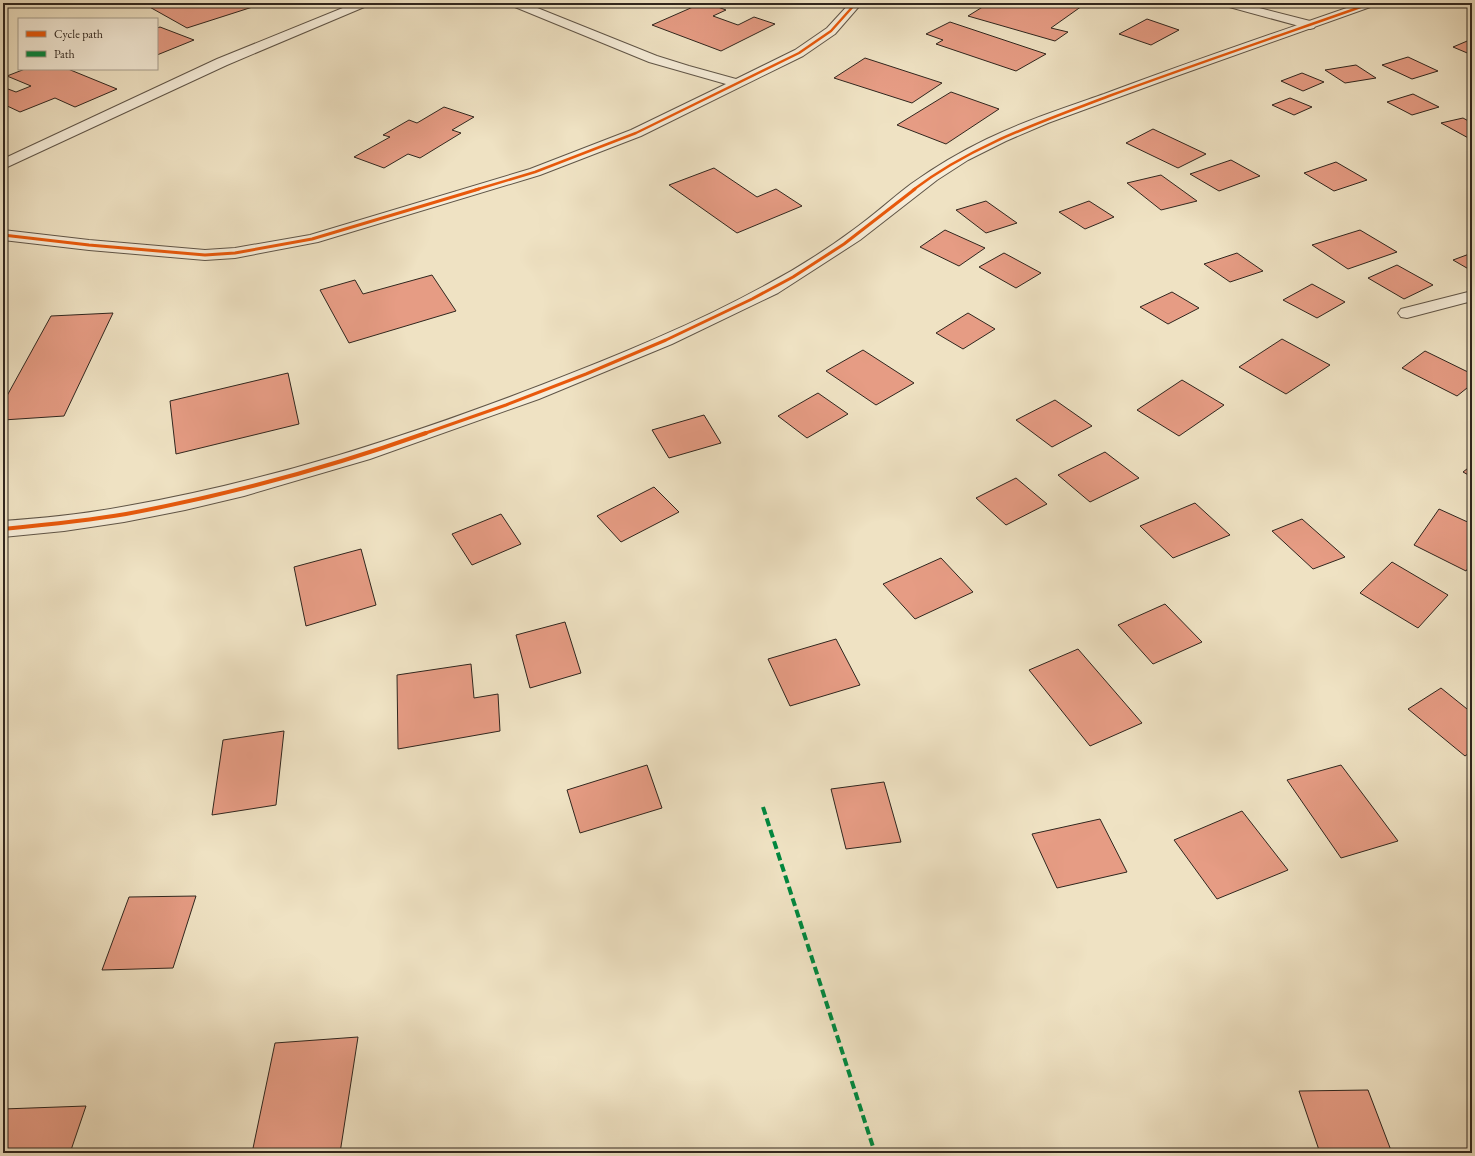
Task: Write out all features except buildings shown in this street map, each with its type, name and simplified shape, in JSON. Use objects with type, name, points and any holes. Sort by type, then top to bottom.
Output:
[{"type":"street","points":[[3,165],[222,62],[365,3]]},
{"type":"street","points":[[514,3],[654,59],[683,69],[738,83]]},
{"type":"street","points":[[3,235],[89,245],[205,255],[235,253],[312,239],[534,172],[636,133],[799,53],[831,31],[856,3]]},
{"type":"street","points":[[1226,3],[1310,25]]},
{"type":"street","points":[[3,529],[30,527],[120,515],[222,494],[315,470],[426,434],[529,397],[655,345],[729,311],[774,288],[853,237],[922,183],[967,155],[992,142],[1021,129],[1117,93],[1372,3]]},
{"type":"street","points":[[1407,313],[1472,296]]},
{"type":"marked path","points":[[763,807],[875,1153]]},
{"type":"cycle path","points":[[3,235],[89,245],[205,255],[235,253],[312,239],[535,172],[636,133],[799,53],[831,31],[856,3]]},
{"type":"cycle path","points":[[3,529],[64,523],[185,503],[304,472],[363,454],[533,395],[666,340],[772,289],[814,264],[854,237],[915,189],[947,167],[963,157],[1001,138],[1043,120],[1372,3]]}]
